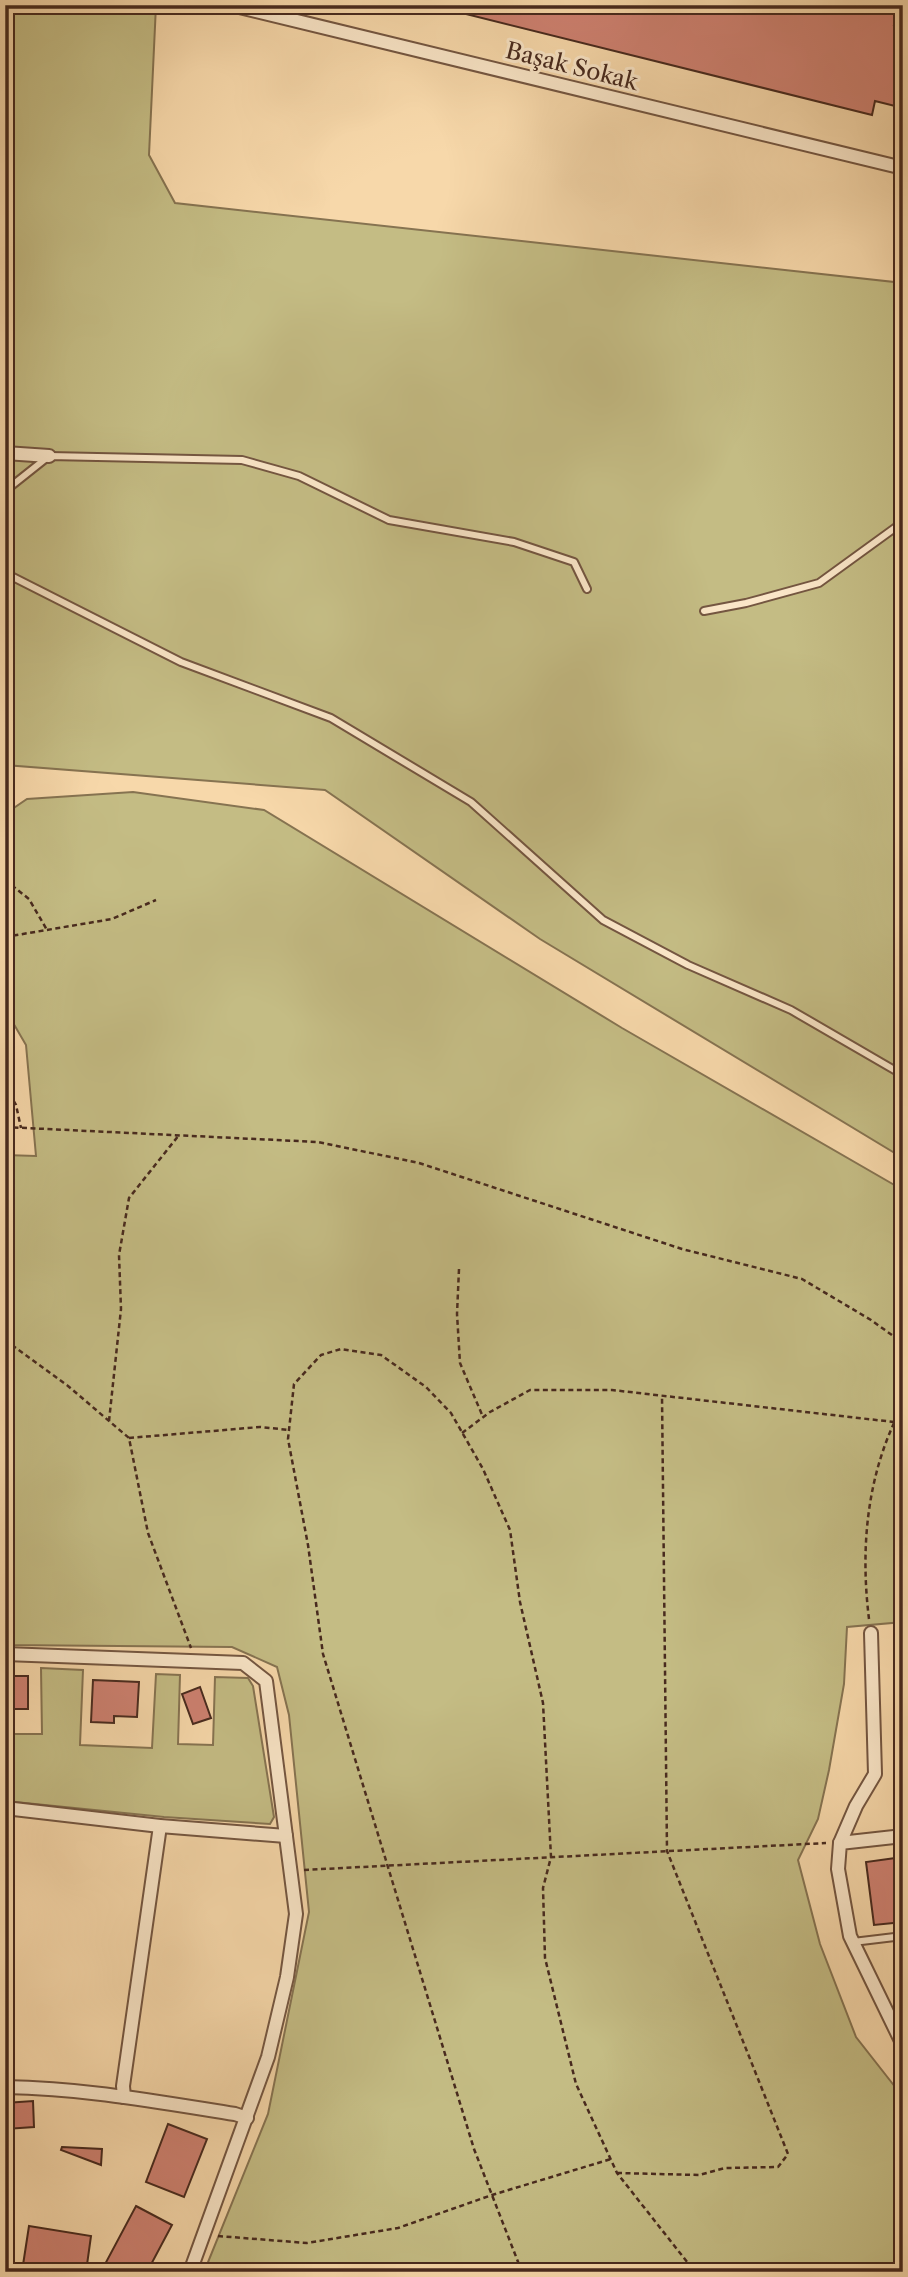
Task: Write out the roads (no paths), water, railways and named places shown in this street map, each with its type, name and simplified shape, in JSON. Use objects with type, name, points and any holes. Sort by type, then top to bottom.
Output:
[{"type":"street","name":"Başak Sokak","points":[[231,5],[903,168]]},
{"type":"street","points":[[5,453],[49,456]]},
{"type":"street","points":[[871,1633],[876,1774],[856,1805],[840,1843],[838,1869],[850,1936],[903,2045]]},
{"type":"street","points":[[5,1654],[243,1663],[266,1681],[296,1914],[287,1977],[268,2057],[190,2272]]},
{"type":"street","points":[[5,1808],[160,1826],[286,1836]]},
{"type":"street","points":[[124,2097],[123,2086],[160,1826]]},
{"type":"street","points":[[840,1843],[903,1836]]},
{"type":"street","points":[[5,2087],[47,2088],[124,2097],[247,2118]]},
{"type":"lane","points":[[5,491],[49,456],[242,460],[299,476],[389,520],[513,542],[574,562],[587,589]]},
{"type":"lane","points":[[704,611],[746,603],[819,583],[903,522]]},
{"type":"lane","points":[[5,573],[181,662],[331,718],[471,802],[603,920],[688,965],[792,1010],[903,1075]]},
{"type":"lane","points":[[853,1942],[903,1936]]}]
